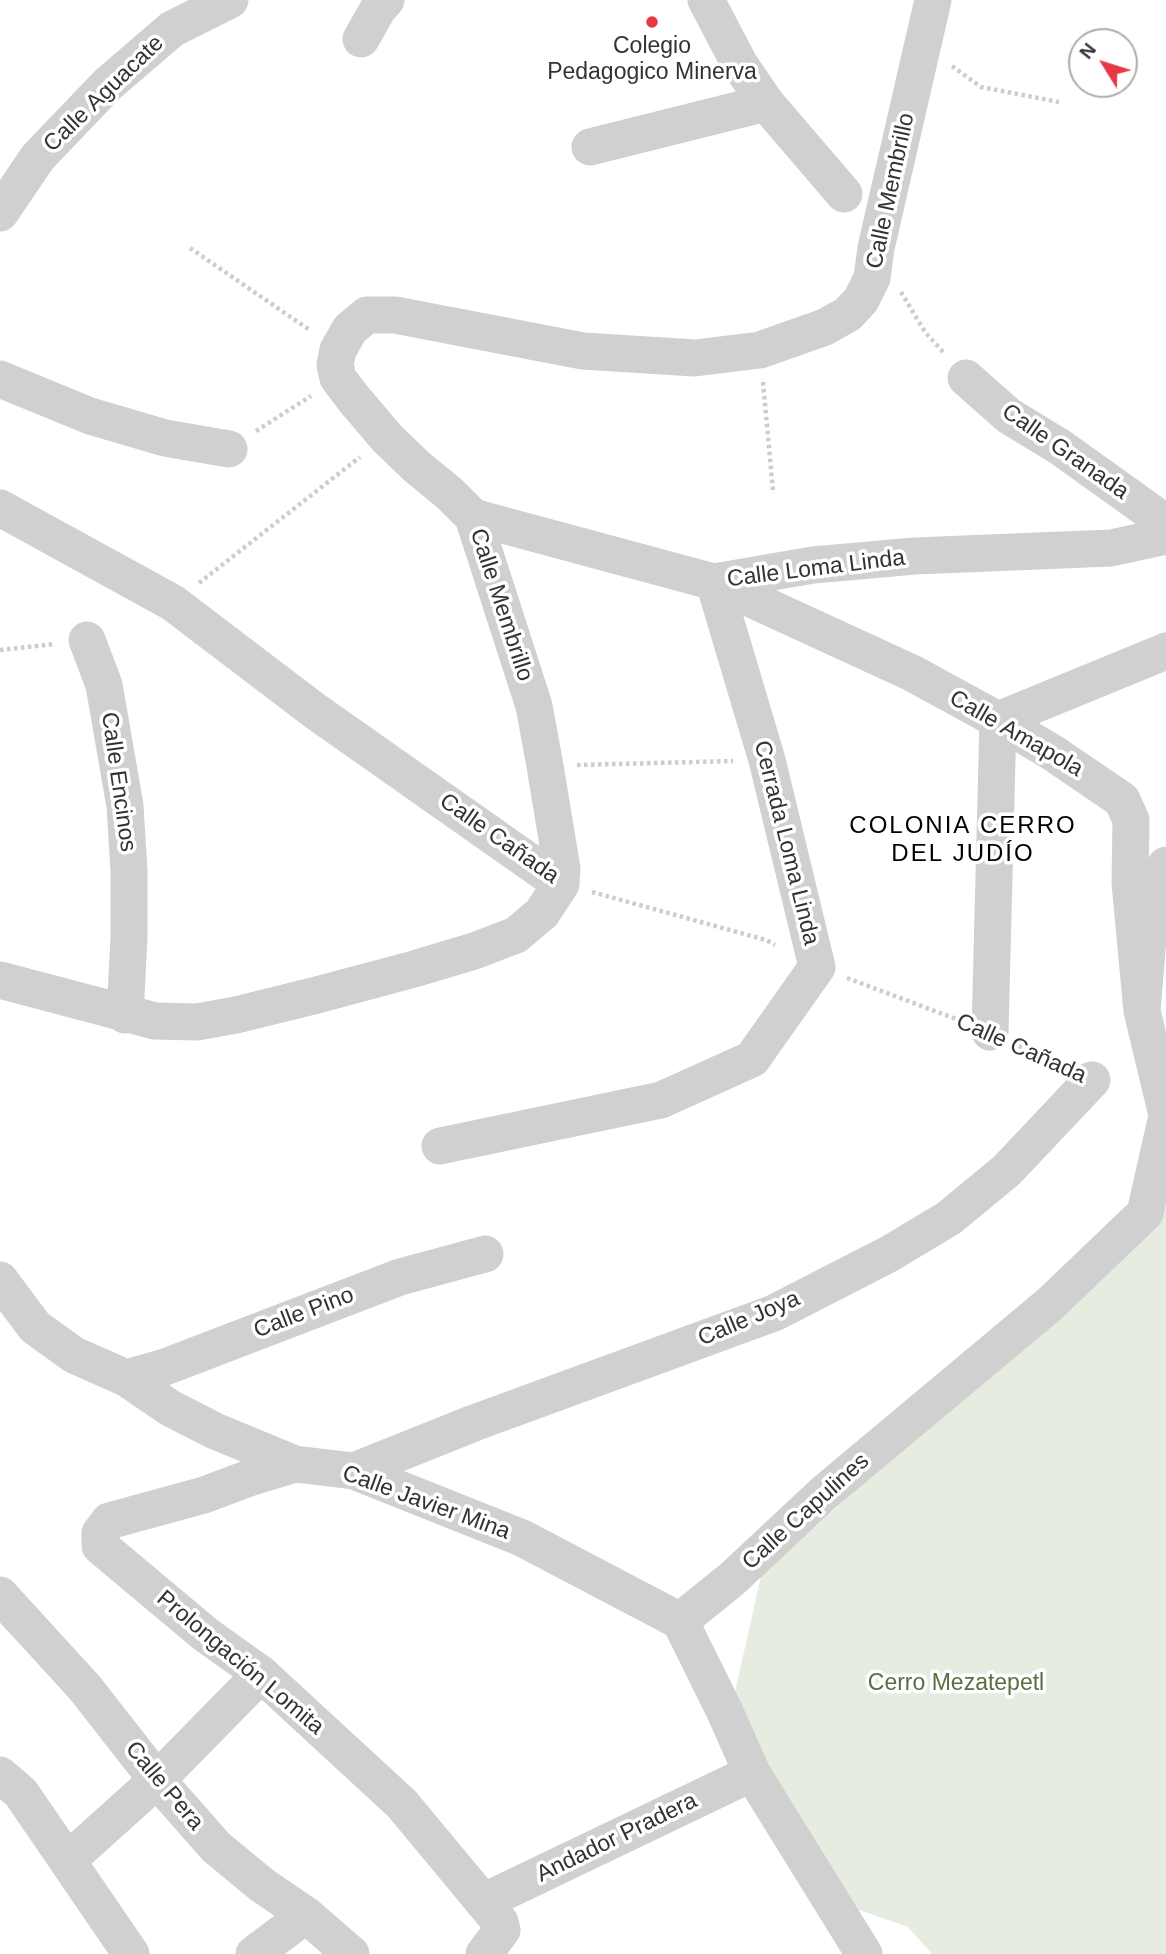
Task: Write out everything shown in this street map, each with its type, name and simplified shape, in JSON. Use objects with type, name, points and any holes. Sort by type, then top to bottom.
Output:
[{"type":"street","name":"Calle Aguacate","points":[[0,212],[38,157],[107,84],[172,29],[230,0]]},
{"type":"street","points":[[361,39],[386,0]]},
{"type":"street","points":[[706,0],[740,65],[766,103],[844,194]]},
{"type":"street","name":"Calle Membrillo","points":[[561,884],[562,869],[534,705],[473,517],[387,438],[338,364],[350,330],[367,315],[395,316],[583,351],[695,358],[760,350],[825,327],[848,314],[861,300],[872,278],[876,248],[933,0]]},
{"type":"street","points":[[590,147],[766,103]]},
{"type":"street","name":"Calle Granada","points":[[967,378],[1009,416],[1060,447],[1166,523]]},
{"type":"street","points":[[0,379],[90,416],[165,438],[229,449]]},
{"type":"street","name":"Calle Cañada","points":[[0,508],[173,603],[315,711],[561,884]]},
{"type":"street","name":"Calle Loma Linda","points":[[473,517],[714,582],[813,565],[902,557],[1111,548],[1166,536]]},
{"type":"street","name":"Calle Amapola","points":[[714,582],[889,662],[998,720],[1096,780],[1122,800],[1130,820],[1130,883],[1142,1011]]},
{"type":"street","name":"Cerrada Loma Linda","points":[[440,1146],[661,1100],[751,1059],[817,967],[767,760],[714,582]]},
{"type":"street","name":"Calle Encinos","points":[[87,640],[104,685],[125,806],[129,937],[125,1015]]},
{"type":"street","points":[[990,1032],[998,720],[1166,651]]},
{"type":"street","points":[[1166,865],[1148,939],[1142,1011],[1166,1111]]},
{"type":"street","points":[[0,980],[125,1015],[155,1021],[197,1022],[236,1015],[414,970],[516,935],[542,913],[561,884]]},
{"type":"street","name":"Calle Joya","points":[[354,1471],[474,1423],[774,1313],[889,1254],[949,1218],[1007,1170],[1092,1080]]},
{"type":"street","name":"Calle Capulines","points":[[680,1621],[732,1579],[824,1493],[1050,1304],[1145,1213],[1166,1120]]},
{"type":"street","name":"Calle Pino","points":[[126,1378],[165,1367],[400,1277],[485,1254]]},
{"type":"street","name":"Calle Javier Mina","points":[[0,1280],[36,1327],[74,1355],[126,1378],[170,1408],[215,1431],[295,1464],[354,1471],[522,1538],[680,1621]]},
{"type":"street","name":"Prolongación Lomita","points":[[295,1464],[204,1495],[109,1521],[100,1534],[100,1546],[205,1634],[261,1674],[402,1804],[500,1922],[502,1930],[484,1954]]},
{"type":"street","name":"Calle Pera","points":[[0,1595],[85,1688],[157,1780],[216,1847],[262,1885],[306,1914],[351,1954]]},
{"type":"street","points":[[680,1621],[752,1773],[857,1952]]},
{"type":"street","points":[[68,1860],[157,1780],[261,1674]]},
{"type":"street","name":"Andador Pradera","points":[[483,1902],[752,1773]]},
{"type":"street","points":[[0,1775],[22,1793],[131,1954]]},
{"type":"street","points":[[254,1954],[306,1914]]},
{"type":"path","points":[[923,45],[981,87],[1059,102]]},
{"type":"path","points":[[190,248],[338,364],[229,449]]},
{"type":"path","points":[[760,350],[772,491]]},
{"type":"path","points":[[173,603],[387,438]]},
{"type":"path","points":[[0,650],[87,640]]},
{"type":"path","points":[[545,766],[767,760]]},
{"type":"path","name":"Calle Cañada","points":[[561,884],[766,940],[817,967],[990,1032],[1092,1080]]},
{"type":"green space","name":"Cerro Mezatepetl","points":[[1166,1208],[1166,1954],[932,1954],[908,1927],[845,1905],[729,1719],[761,1576]]},
{"type":"place","name":"Colegio Pedagogico Minerva","points":[[652,22]]},
{"type":"district","name":"COLONIA CERRO DEL JUDÍO","points":[[963,840]]}]
